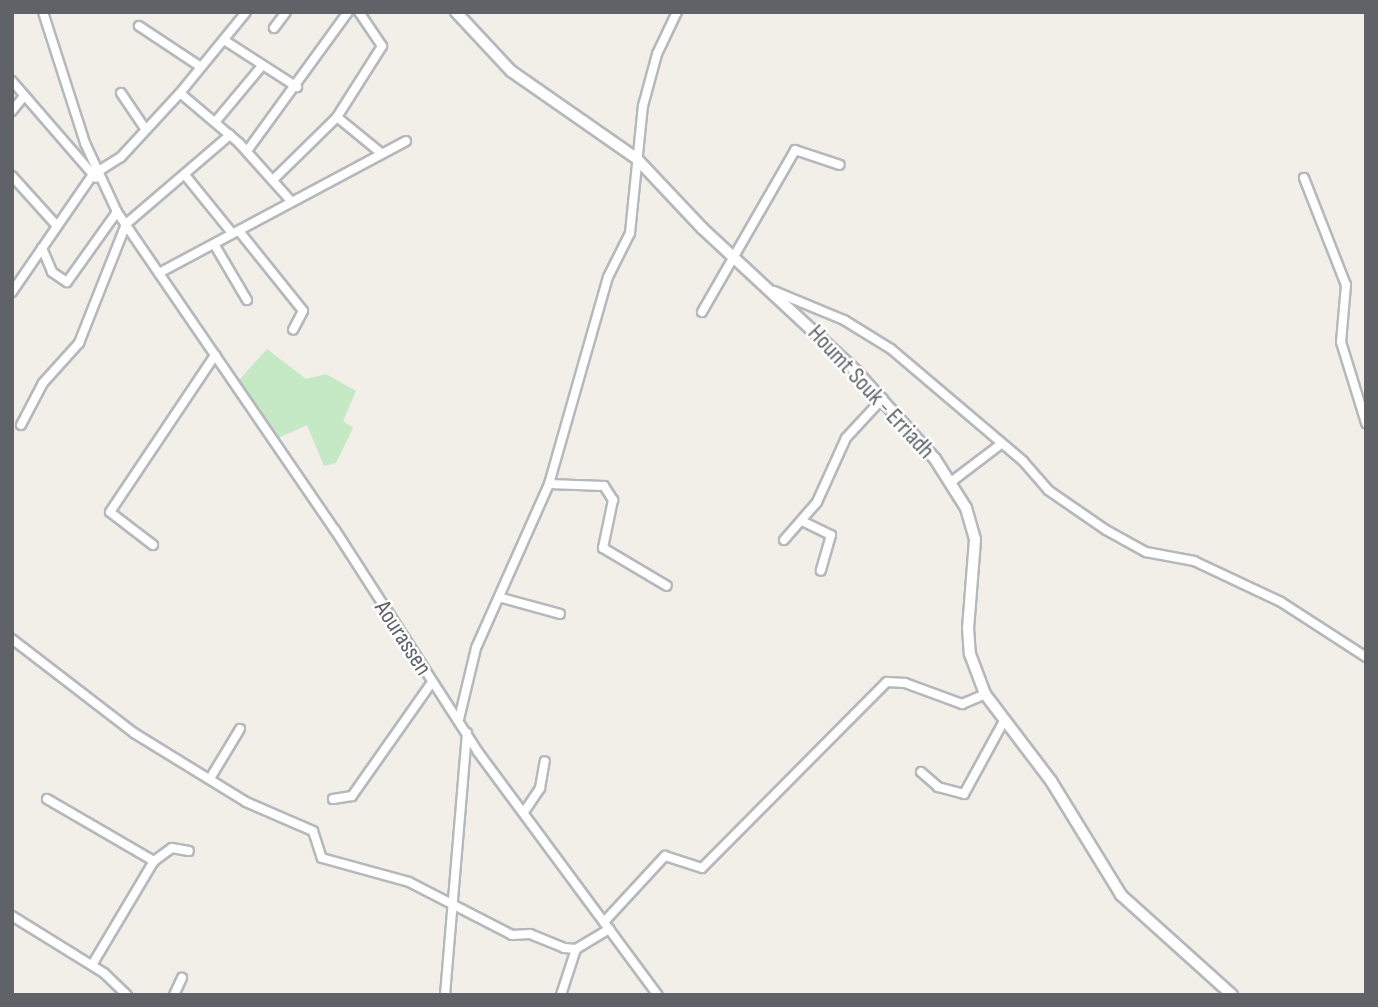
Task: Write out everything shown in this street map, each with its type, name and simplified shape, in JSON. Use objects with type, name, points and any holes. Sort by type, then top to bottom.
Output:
[{"type":"street","points":[[43,12],[95,173]]},
{"type":"street","points":[[12,292],[95,173],[121,157],[144,127],[180,93],[246,12]]},
{"type":"street","points":[[274,28],[286,12]]},
{"type":"street","points":[[247,151],[297,87],[348,12]]},
{"type":"street","points":[[274,179],[337,117],[382,46],[359,12]]},
{"type":"street","name":"Houmt Souk - Erriadh","points":[[456,12],[511,71],[637,159],[883,398],[951,482],[975,540],[968,628],[970,654],[985,694],[1051,781],[1121,895],[1232,995]]},
{"type":"street","points":[[459,719],[476,648],[502,598],[549,484],[608,277],[630,233],[637,159],[651,71],[676,15],[664,12]]},
{"type":"street","points":[[139,26],[201,67]]},
{"type":"street","points":[[224,40],[261,67],[297,87]]},
{"type":"street","points":[[216,121],[261,67]]},
{"type":"street","name":"Aourassen","points":[[12,81],[70,151],[95,173],[117,212],[432,682],[658,995]]},
{"type":"street","points":[[121,93],[144,127]]},
{"type":"street","points":[[180,93],[216,121],[247,151],[292,202]]},
{"type":"street","points":[[12,111],[24,96]]},
{"type":"street","points":[[337,117],[381,153]]},
{"type":"street","points":[[21,425],[43,383],[79,342],[126,224],[230,135]]},
{"type":"street","points":[[159,273],[406,141]]},
{"type":"street","points":[[70,151],[85,143]]},
{"type":"street","points":[[702,312],[732,252],[749,237],[797,148],[840,165]]},
{"type":"street","points":[[185,175],[303,311],[293,330]]},
{"type":"street","points":[[12,176],[57,226]]},
{"type":"street","points":[[1304,178],[1346,285],[1341,342],[1366,423]]},
{"type":"street","points":[[42,248],[52,272],[66,282],[117,212]]},
{"type":"street","points":[[214,244],[247,300]]},
{"type":"street","points":[[774,291],[844,320],[891,349],[1001,444],[1048,490],[1135,547],[1214,569],[1295,609],[1366,657]]},
{"type":"street","points":[[152,545],[110,512],[215,355]]},
{"type":"street","points":[[784,540],[804,522],[846,438],[883,398]]},
{"type":"street","points":[[951,482],[1001,444]]},
{"type":"street","points":[[549,484],[604,486],[613,500],[603,548],[667,586]]},
{"type":"street","points":[[804,522],[831,535],[821,571]]},
{"type":"street","points":[[502,598],[560,614]]},
{"type":"street","points":[[12,639],[134,733],[259,808],[313,831],[322,858],[409,882],[512,936],[530,934],[576,949]]},
{"type":"street","points":[[333,799],[352,796],[432,682]]},
{"type":"street","points":[[561,995],[576,949],[606,925],[665,856],[702,868],[887,682],[905,683],[962,704],[985,694]]},
{"type":"street","points":[[921,772],[938,787],[964,794],[1004,721]]},
{"type":"street","points":[[211,777],[240,729]]},
{"type":"street","points":[[445,995],[455,905],[467,733]]},
{"type":"street","points":[[524,812],[540,788],[545,761]]},
{"type":"street","points":[[47,799],[155,861]]},
{"type":"street","points":[[92,965],[155,861],[172,848],[189,851]]},
{"type":"street","points":[[12,916],[92,965],[127,995]]},
{"type":"street","points":[[174,995],[181,978]]},
{"type":"green space","points":[[267,349],[306,379],[326,374],[356,391],[343,421],[353,428],[336,463],[324,466],[307,425],[276,439],[242,388],[238,381]]}]
